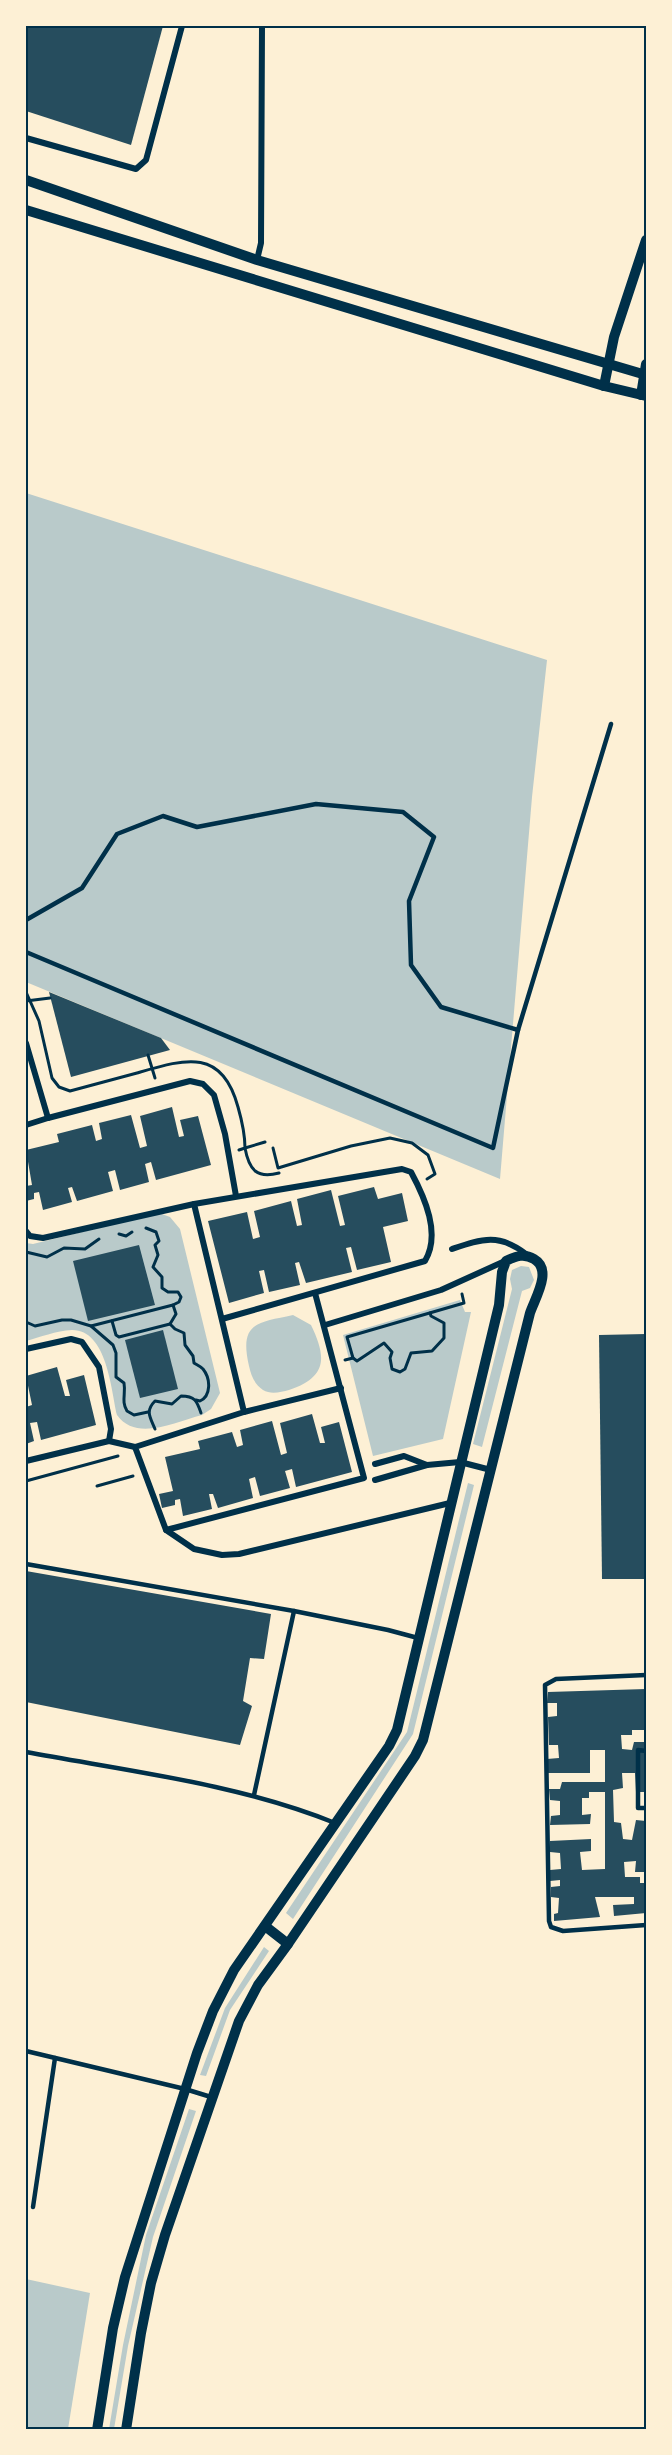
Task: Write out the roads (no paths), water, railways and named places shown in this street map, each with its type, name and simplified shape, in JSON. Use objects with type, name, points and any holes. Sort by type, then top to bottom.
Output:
[{"type":"street","points":[[26,138],[136,169],[146,160],[182,26]]},
{"type":"street","points":[[257,260],[261,243],[262,26]]},
{"type":"street","points":[[26,180],[257,260],[608,366],[646,372],[644,396],[604,386],[26,210]]},
{"type":"street","points":[[604,386],[614,337],[646,240]]},
{"type":"street","points":[[26,1042],[48,1118]]},
{"type":"street","points":[[26,1125],[190,1081],[203,1084],[214,1095],[225,1134],[236,1196]]},
{"type":"street","points":[[26,1231],[30,1236],[43,1238],[236,1196],[402,1169],[411,1172],[429,1213],[432,1235],[431,1251],[425,1261],[222,1318]]},
{"type":"street","points":[[194,1204],[244,1412]]},
{"type":"street","points":[[126,2430],[141,2333],[165,2235],[239,2020],[258,1985],[415,1756],[423,1740],[530,1313],[542,1281],[543,1270],[537,1261],[509,1242],[500,1239],[476,1241],[452,1249]]},
{"type":"street","points":[[325,1325],[460,1283],[517,1256],[527,1255]]},
{"type":"street","points":[[97,2430],[113,2328],[125,2277],[185,2089],[213,2011],[234,1970],[389,1746],[397,1730],[499,1305],[502,1272],[506,1261]]},
{"type":"street","points":[[166,1530],[364,1478],[315,1293]]},
{"type":"street","points":[[26,1349],[71,1339],[81,1342],[99,1367],[111,1429],[108,1441]]},
{"type":"street","points":[[26,1461],[108,1441],[136,1450],[158,1439],[205,1423],[340,1388]]},
{"type":"street","points":[[136,1450],[166,1530],[194,1549],[222,1555],[239,1554],[450,1503]]},
{"type":"street","points":[[375,1464],[404,1456],[427,1465]]},
{"type":"street","points":[[375,1480],[427,1465],[460,1462],[491,1470]]},
{"type":"street","points":[[265,1926],[288,1944]]},
{"type":"lane","points":[[26,952],[493,1148],[518,1030],[611,723]]},
{"type":"lane","points":[[26,920],[82,888],[117,834],[164,816],[197,827],[316,804],[403,812],[434,837],[409,901],[411,965],[441,1007],[518,1030]]},
{"type":"lane","points":[[26,1564],[294,1611],[388,1630],[419,1639]]},
{"type":"lane","points":[[254,1795],[294,1611]]},
{"type":"lane","points":[[646,1675],[556,1679],[545,1685],[551,1927],[563,1931],[646,1925]]},
{"type":"lane","points":[[646,1750],[638,1750],[638,1808],[646,1808]]},
{"type":"lane","points":[[26,1752],[254,1795],[304,1810],[336,1823]]},
{"type":"lane","points":[[26,2051],[211,2097]]},
{"type":"lane","points":[[33,2207],[55,2058]]}]
